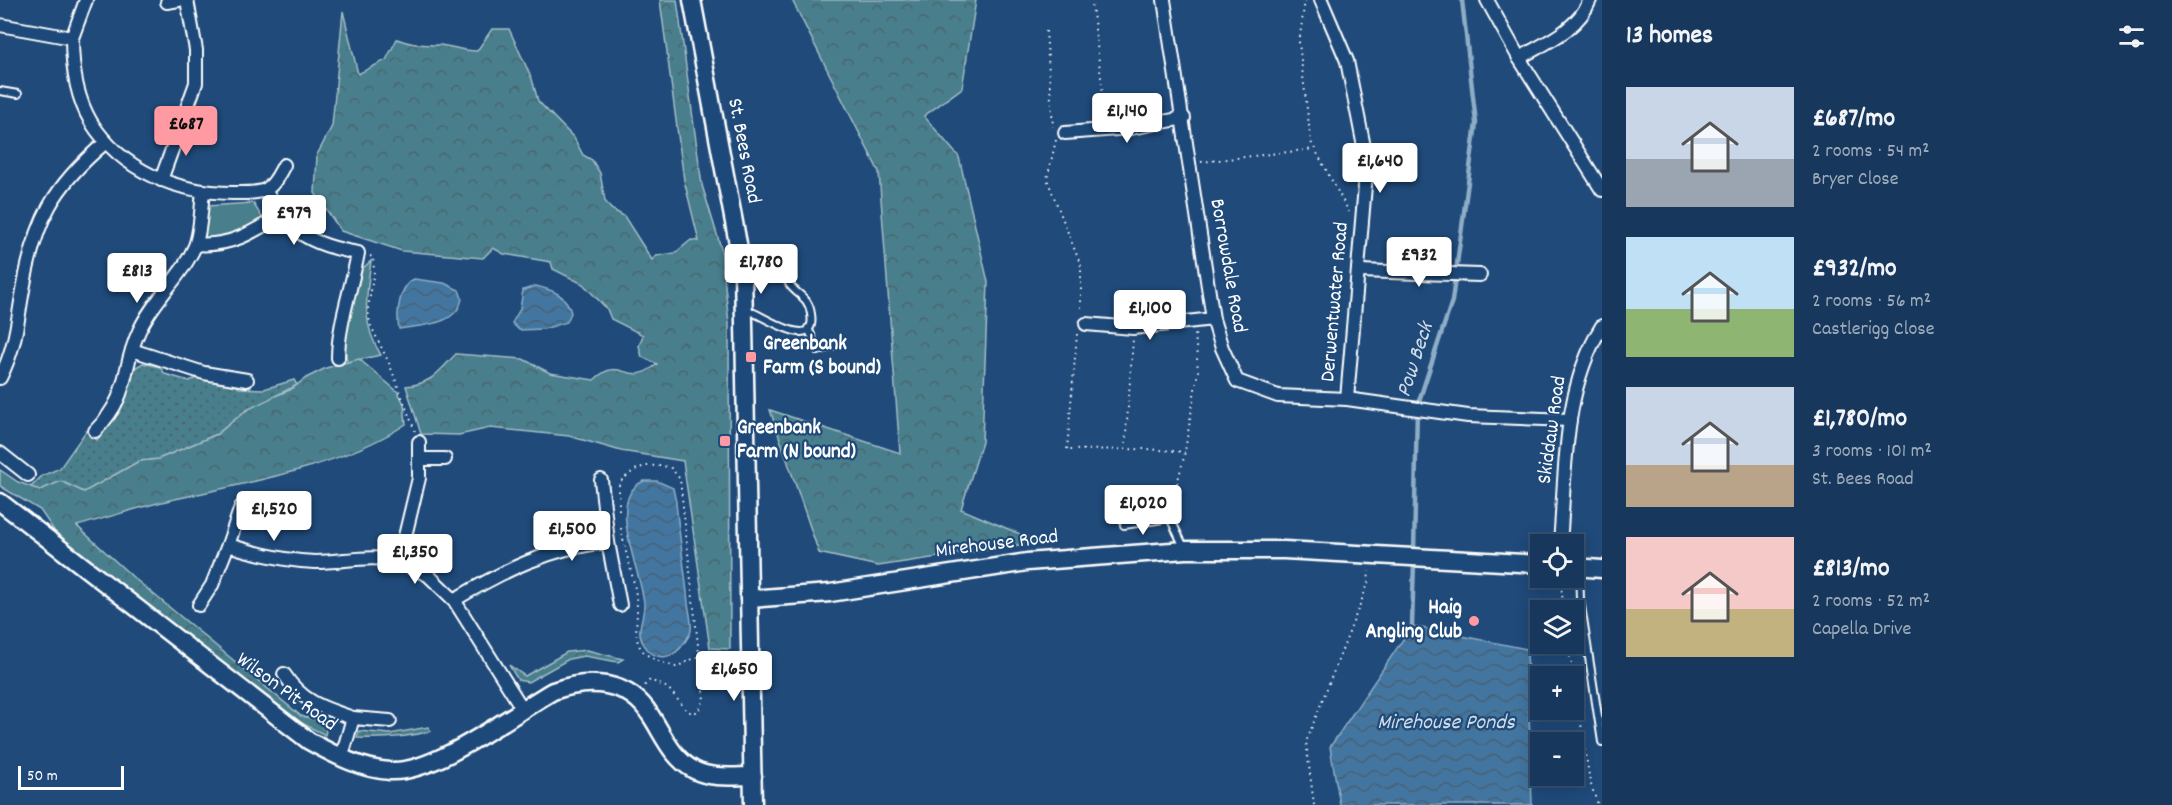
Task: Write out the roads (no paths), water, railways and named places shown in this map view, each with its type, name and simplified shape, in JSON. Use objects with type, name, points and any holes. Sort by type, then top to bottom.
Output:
[{"type":"street","points":[[86,0],[72,38],[72,62],[80,99],[91,122],[106,142],[128,163],[161,180],[203,191],[247,193],[265,190],[274,182],[284,165]]},
{"type":"street","points":[[161,180],[196,83],[196,50],[187,0]]},
{"type":"street","name":"St. Bees Road","points":[[692,0],[743,270],[753,805]]},
{"type":"street","name":"Borrowdale Road","points":[[1164,0],[1184,117],[1213,319],[1222,348],[1237,381],[1278,396],[1347,399],[1468,416],[1570,420]]},
{"type":"street","name":"Derwentwater Road","points":[[1322,0],[1347,61],[1367,162],[1347,399]]},
{"type":"street","points":[[1486,0],[1519,58],[1602,190]]},
{"type":"street","points":[[1519,58],[1571,27],[1581,17],[1590,0]]},
{"type":"street","points":[[0,25],[72,38]]},
{"type":"street","points":[[1065,133],[1131,128],[1184,117]]},
{"type":"street","points":[[0,378],[12,353],[31,253],[42,219],[56,192],[78,166],[106,142]]},
{"type":"street","points":[[265,190],[279,216],[307,237],[358,253],[347,307],[339,331],[338,358]]},
{"type":"street","points":[[95,431],[111,414],[122,393],[132,350],[147,316],[182,270],[196,244],[203,191]]},
{"type":"street","points":[[196,244],[222,244],[237,240],[279,216]]},
{"type":"street","points":[[1359,271],[1480,275]]},
{"type":"street","points":[[1086,324],[1133,328],[1213,319]]},
{"type":"street","name":"Skiddaw Road","points":[[1561,534],[1570,420],[1583,363],[1602,326]]},
{"type":"street","points":[[132,350],[204,373],[247,380]]},
{"type":"street","points":[[399,561],[419,478],[421,459],[419,442]]},
{"type":"street","points":[[0,453],[28,475]]},
{"type":"street","points":[[421,459],[445,459]]},
{"type":"street","points":[[602,480],[608,542],[620,605]]},
{"type":"street","name":"Wilson Pit Road","points":[[0,502],[309,741],[341,759],[368,768],[392,771],[416,769],[440,759],[522,708],[571,684],[592,682],[614,686],[632,695],[650,713],[672,751],[683,763],[710,776],[753,776]]},
{"type":"street","points":[[199,605],[212,585],[241,507]]},
{"type":"street","points":[[454,600],[504,570],[548,552],[608,542]]},
{"type":"street","points":[[228,545],[287,560],[317,562],[382,557],[399,561],[428,575],[454,600],[522,708]]},
{"type":"street","name":"Mirehouse Road","points":[[748,599],[830,593],[1027,562],[1185,550],[1284,550],[1530,563]]},
{"type":"street","points":[[1584,568],[1602,569]]},
{"type":"street","points":[[284,674],[296,692],[313,703],[353,718],[390,721]]},
{"type":"street","points":[[341,759],[353,718]]},
{"type":"lane","points":[[0,91],[18,94]]},
{"type":"lane","points":[[744,309],[757,311],[787,331],[802,331],[808,328],[811,321],[809,308],[803,295],[788,283],[780,253]]},
{"type":"lane","points":[[808,328],[818,351],[838,344]]},
{"type":"lane","points":[[1124,525],[1165,517],[1172,520],[1185,550]]},
{"type":"lane","points":[[1579,588],[1602,742]]},
{"type":"water","points":[[414,279],[444,283],[459,290],[462,298],[454,314],[428,325],[399,329],[398,316],[402,294]]},
{"type":"water","points":[[536,286],[563,298],[571,313],[567,322],[544,329],[519,330],[512,323],[520,309],[523,290]]},
{"type":"water","points":[[644,481],[657,481],[673,488],[691,620],[691,632],[681,648],[664,657],[648,650],[641,638],[640,628],[644,603],[628,536],[627,503],[632,490]]},
{"type":"water","name":"Mirehouse Ponds","points":[[1412,626],[1527,649],[1532,805],[1340,805],[1330,747]]},
{"type":"waterway","name":"Pow Beck","points":[[1414,553],[1417,407],[1452,301],[1476,123],[1462,0]]},
{"type":"waterway","name":"Pow Beck","points":[[1412,626],[1414,562]]},
{"type":"place","name":"Greenbank Farm (S bound)","points":[[751,357]]},
{"type":"place","name":"Greenbank Farm (N bound)","points":[[725,441]]},
{"type":"place","name":"Haig Angling Club","points":[[1474,621]]}]
